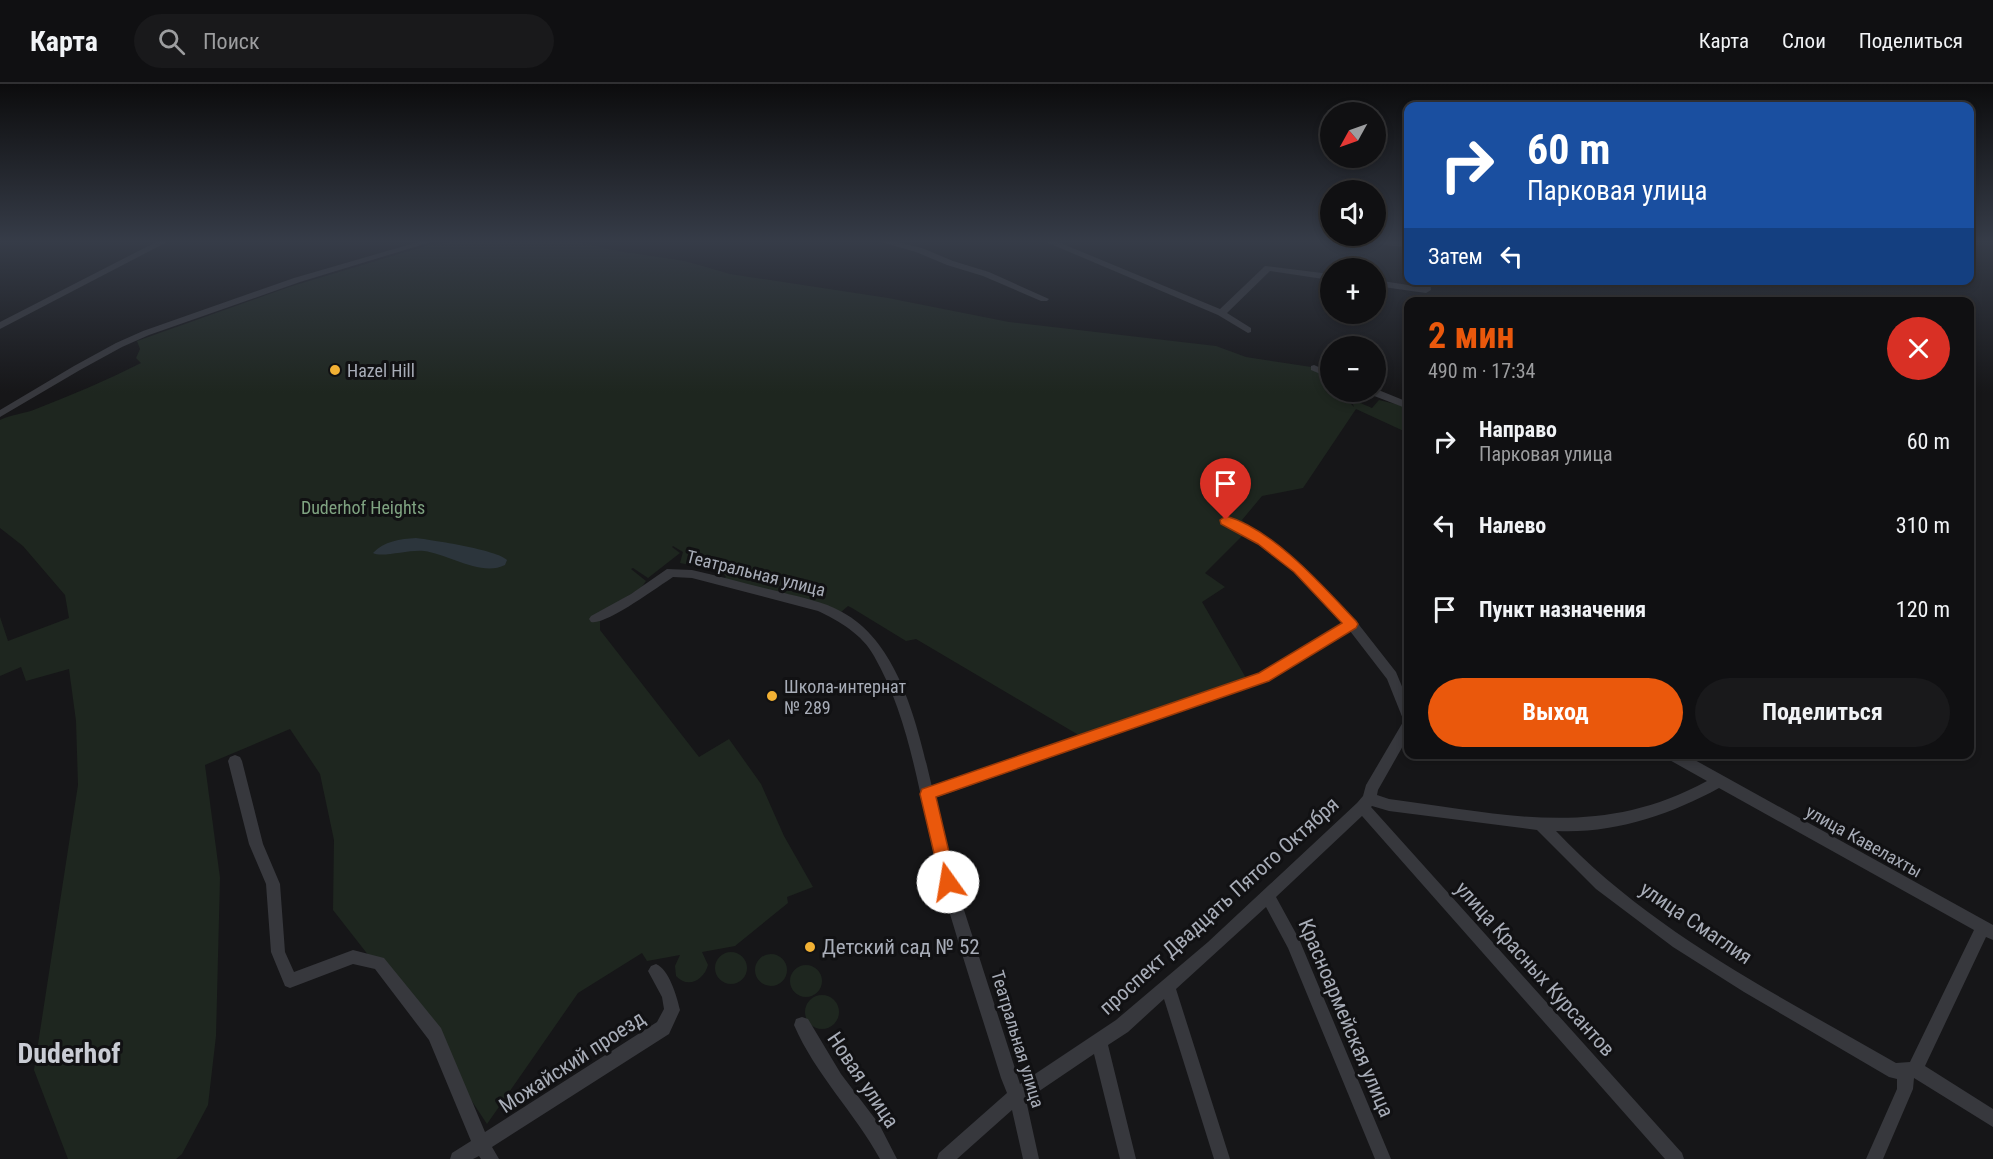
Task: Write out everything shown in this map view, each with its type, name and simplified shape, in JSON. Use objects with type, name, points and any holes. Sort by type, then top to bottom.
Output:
[{"type":"street","points":[[0,326],[66,292]]},
{"type":"street","points":[[0,414],[119,345],[146,333],[262,292]]},
{"type":"street","points":[[1031,292],[1044,298]]},
{"type":"street","points":[[1169,292],[1221,314],[1248,330]]},
{"type":"street","points":[[1221,314],[1243,292]]},
{"type":"street","points":[[1314,369],[1320,371]]},
{"type":"street","points":[[1386,397],[1404,404]]},
{"type":"street","points":[[1226,520],[1263,541],[1299,569],[1352,624],[1392,676],[1404,705]]},
{"type":"street","name":"Театральная улица","points":[[594,619],[635,597],[671,572],[692,574],[806,603],[840,616],[867,638],[878,651],[901,703],[915,744],[948,882],[1009,1078],[1017,1096],[1031,1159]]},
{"type":"street","points":[[927,794],[1264,677],[1352,624]]},
{"type":"street","name":"проспект Двадцать Пятого Октября","points":[[945,1159],[994,1113],[1122,1026],[1268,896],[1366,803],[1371,789],[1404,733]]},
{"type":"street","name":"улица Кавелахты","points":[[1679,759],[1717,782],[1988,930]]},
{"type":"street","points":[[235,761],[256,844],[273,884],[278,952],[290,981],[353,957],[379,963],[435,1034],[487,1152]]},
{"type":"street","points":[[1366,803],[1565,825],[1630,817],[1683,800],[1717,782]]},
{"type":"street","name":"улица Красных Курсантов","points":[[1366,803],[1676,1159]]},
{"type":"street","name":"улица Смаглия","points":[[1539,822],[1608,891],[1658,928],[1895,1071],[1911,1070],[1993,1119]]},
{"type":"street","name":"Красноармейская улица","points":[[1268,896],[1294,944],[1383,1159]]},
{"type":"street","points":[[1874,1159],[1911,1070],[1918,1062],[1988,930]]},
{"type":"street","name":"Можайский проезд","points":[[458,1159],[487,1152],[663,1028],[672,1010],[669,995],[656,970]]},
{"type":"street","points":[[1168,986],[1222,1159]]},
{"type":"street","name":"Новая улица","points":[[802,1025],[835,1080],[873,1130],[889,1159]]},
{"type":"street","points":[[1099,1041],[1128,1159]]},
{"type":"green space","name":"Duderhof Heights","points":[[274,292],[850,292],[1009,322],[1216,346],[1246,357],[1318,368],[1320,370],[1320,402],[1349,402],[1354,407],[1352,402],[1358,402],[1372,408],[1377,402],[1404,406],[1404,431],[1356,409],[1303,488],[1262,496],[1242,520],[1255,532],[1242,536],[1205,573],[1225,587],[1202,602],[1246,678],[1082,737],[916,639],[906,641],[848,606],[840,613],[718,582],[726,577],[721,571],[680,563],[683,552],[673,546],[680,553],[648,578],[633,568],[631,569],[646,581],[641,588],[600,613],[600,630],[699,757],[729,739],[761,784],[784,836],[813,887],[787,897],[788,903],[735,946],[702,952],[708,965],[703,975],[695,981],[686,982],[676,976],[675,966],[680,955],[647,961],[642,953],[578,993],[487,1124],[412,1011],[333,910],[334,840],[320,774],[290,729],[205,765],[220,878],[216,1036],[208,1105],[182,1154],[176,1159],[68,1159],[34,1070],[78,785],[76,721],[69,669],[26,681],[21,667],[0,676],[0,617],[8,641],[69,618],[65,595],[23,546],[0,528],[0,420],[32,411],[141,363],[136,358],[140,349],[137,341]]},
{"type":"green space","points":[[731,952],[743,956],[747,968],[743,980],[731,984],[719,980],[715,968],[719,956]]},
{"type":"green space","points":[[771,954],[783,958],[787,970],[783,982],[771,986],[759,982],[755,970],[759,958]]},
{"type":"green space","points":[[806,965],[818,969],[822,981],[818,993],[806,997],[794,993],[790,981],[794,969]]},
{"type":"green space","points":[[822,995],[834,1000],[839,1012],[834,1024],[822,1029],[810,1024],[805,1012],[810,1000]]},
{"type":"shaded area","points":[[416,538],[478,549],[507,560],[505,565],[486,568],[464,564],[424,551],[383,555],[373,553],[387,543]]},
{"type":"place","name":"Hazel Hill","points":[[335,370]]},
{"type":"place","name":"Школа-интернат № 289","points":[[772,696]]},
{"type":"place","name":"Детский сад № 52","points":[[810,947]]},
{"type":"district","name":"Duderhof","points":[[69,1053]]},
{"type":"route","points":[[948,882],[927,794],[1264,677],[1352,624],[1299,569],[1263,541],[1226,520]]}]
